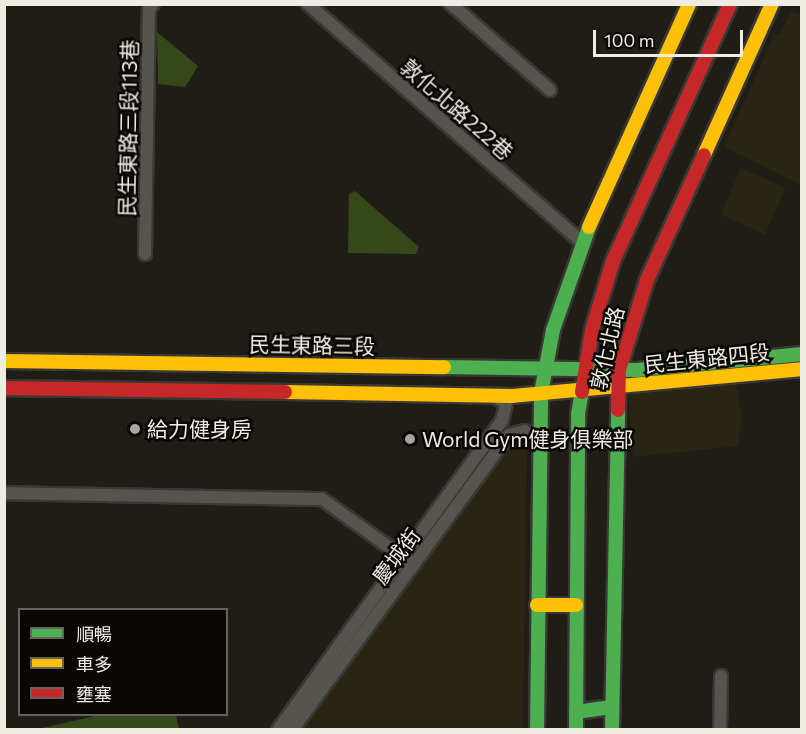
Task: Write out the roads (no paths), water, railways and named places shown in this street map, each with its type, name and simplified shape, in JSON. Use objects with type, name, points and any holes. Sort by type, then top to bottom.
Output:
[{"type":"main road","points":[[537,729],[538,444],[541,393],[560,300],[582,242],[689,4]]},
{"type":"main road","name":"敦化北路","points":[[576,729],[580,390],[584,370],[601,293],[613,261],[730,4]]},
{"type":"main road","name":"敦化北路","points":[[612,729],[616,388],[619,370],[647,280],[772,4]]},
{"type":"main road","name":"民生東路四段","points":[[619,370],[801,354]]},
{"type":"main road","name":"民生東路三段","points":[[4,361],[619,370]]},
{"type":"main road","name":"民生東路四段","points":[[616,388],[801,369]]},
{"type":"main road","points":[[4,388],[523,395],[616,388]]},
{"type":"main road","points":[[537,605],[576,605]]},
{"type":"main road","points":[[576,712],[612,707]]},
{"type":"street","name":"民生東路三段113巷","points":[[145,255],[149,9],[153,4]]},
{"type":"street","name":"敦化北路222巷","points":[[308,4],[582,242]]},
{"type":"street","points":[[451,4],[550,90]]},
{"type":"street","name":"慶城街","points":[[278,729],[507,413],[546,369]]},
{"type":"street","points":[[489,395],[503,399],[507,413]]},
{"type":"street","name":"慶城街","points":[[292,729],[509,435],[525,431],[538,444]]},
{"type":"street","points":[[4,493],[322,499],[414,565]]},
{"type":"street","points":[[720,729],[721,676]]},
{"type":"place","name":"給力健身房","points":[[135,429]]},
{"type":"place","name":"World Gym健身俱樂部","points":[[410,439]]}]
